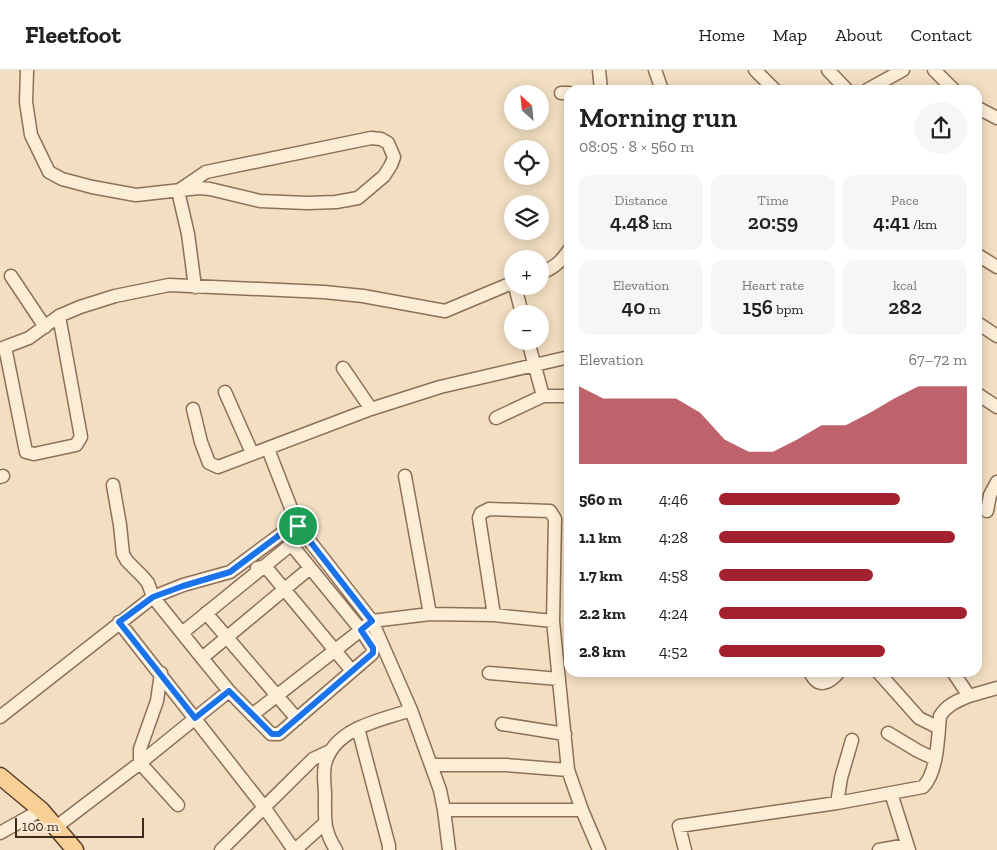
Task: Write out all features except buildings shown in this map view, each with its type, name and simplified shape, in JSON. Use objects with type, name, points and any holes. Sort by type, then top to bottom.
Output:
[{"type":"main road","points":[[0,776],[56,826],[69,848]]},
{"type":"street","points":[[27,70],[26,102],[31,135],[49,172],[62,179],[92,188],[136,195],[210,188],[260,201],[336,202],[358,198],[384,176],[394,157],[388,143],[371,138],[206,172],[178,191]]},
{"type":"street","points":[[599,70],[600,85]]},
{"type":"street","points":[[655,70],[660,85]]},
{"type":"street","points":[[755,70],[770,85]]},
{"type":"street","points":[[828,70],[842,85]]},
{"type":"street","points":[[875,85],[903,70]]},
{"type":"street","points":[[934,70],[949,85]]},
{"type":"street","points":[[982,114],[997,118]]},
{"type":"street","points":[[178,191],[188,234],[195,287]]},
{"type":"street","points":[[549,270],[564,256]]},
{"type":"street","points":[[982,258],[997,267]]},
{"type":"street","points":[[11,276],[45,327]]},
{"type":"street","points":[[59,316],[81,437],[76,445],[34,454],[26,452],[2,348],[29,338],[59,316],[80,307],[115,296],[169,286],[324,292],[363,296],[445,311],[504,286]]},
{"type":"street","points":[[982,326],[997,336]]},
{"type":"street","points":[[530,350],[543,396]]},
{"type":"street","points":[[193,409],[200,442],[209,463],[218,467],[371,409],[440,387],[564,358]]},
{"type":"street","points":[[344,368],[371,409]]},
{"type":"street","points":[[225,392],[252,453]]},
{"type":"street","points":[[982,395],[995,402]]},
{"type":"street","points":[[496,418],[543,396],[564,396]]},
{"type":"street","points":[[268,449],[298,526],[372,621],[411,710],[440,790],[449,850]]},
{"type":"street","points":[[405,476],[430,614]]},
{"type":"street","points":[[987,511],[990,495],[997,482]]},
{"type":"street","points":[[113,485],[123,554],[127,561],[148,583],[153,597],[202,658],[229,691],[272,734],[279,734],[373,653],[373,648],[361,630],[292,546],[288,547],[182,633]]},
{"type":"street","points":[[494,615],[479,518],[482,513],[489,509],[550,511],[555,519],[553,621],[568,770],[599,850]]},
{"type":"street","points":[[230,572],[293,525],[298,526]]},
{"type":"street","points":[[0,717],[153,597],[230,572],[265,566]]},
{"type":"street","points":[[265,566],[352,671]]},
{"type":"street","points":[[202,658],[310,568]]},
{"type":"street","points":[[206,613],[297,719]]},
{"type":"street","points":[[252,715],[372,621],[430,614],[494,615],[553,621]]},
{"type":"street","points":[[119,622],[161,673],[295,850],[325,823]]},
{"type":"street","points":[[161,673],[158,702],[140,749],[140,763],[178,805]]},
{"type":"street","points":[[489,673],[559,679]]},
{"type":"street","points":[[812,677],[818,683],[825,683],[835,677]]},
{"type":"street","points":[[882,677],[919,718],[939,728]]},
{"type":"street","points":[[956,677],[969,696]]},
{"type":"street","points":[[685,850],[678,826],[838,803],[923,788],[928,782],[935,759],[940,716],[944,710],[969,696],[997,688]]},
{"type":"street","points":[[56,826],[140,763],[229,691]]},
{"type":"street","points":[[336,850],[328,837],[325,823],[325,763],[330,751],[341,739],[358,728],[411,710]]},
{"type":"street","points":[[502,724],[565,734]]},
{"type":"street","points":[[358,728],[389,850]]},
{"type":"street","points":[[888,733],[935,759]]},
{"type":"street","points":[[838,803],[841,778],[852,740]]},
{"type":"street","points":[[221,850],[313,759],[330,751]]},
{"type":"street","points":[[431,765],[506,766],[568,770]]},
{"type":"street","points":[[879,850],[908,847],[891,793]]},
{"type":"street","points":[[0,833],[40,810]]},
{"type":"street","points":[[444,810],[582,810]]},
{"type":"route","points":[[293,525],[298,526],[372,621],[361,630],[373,648],[373,653],[279,734],[272,734],[229,691],[195,718],[119,622],[153,597],[230,572],[293,525]]}]
